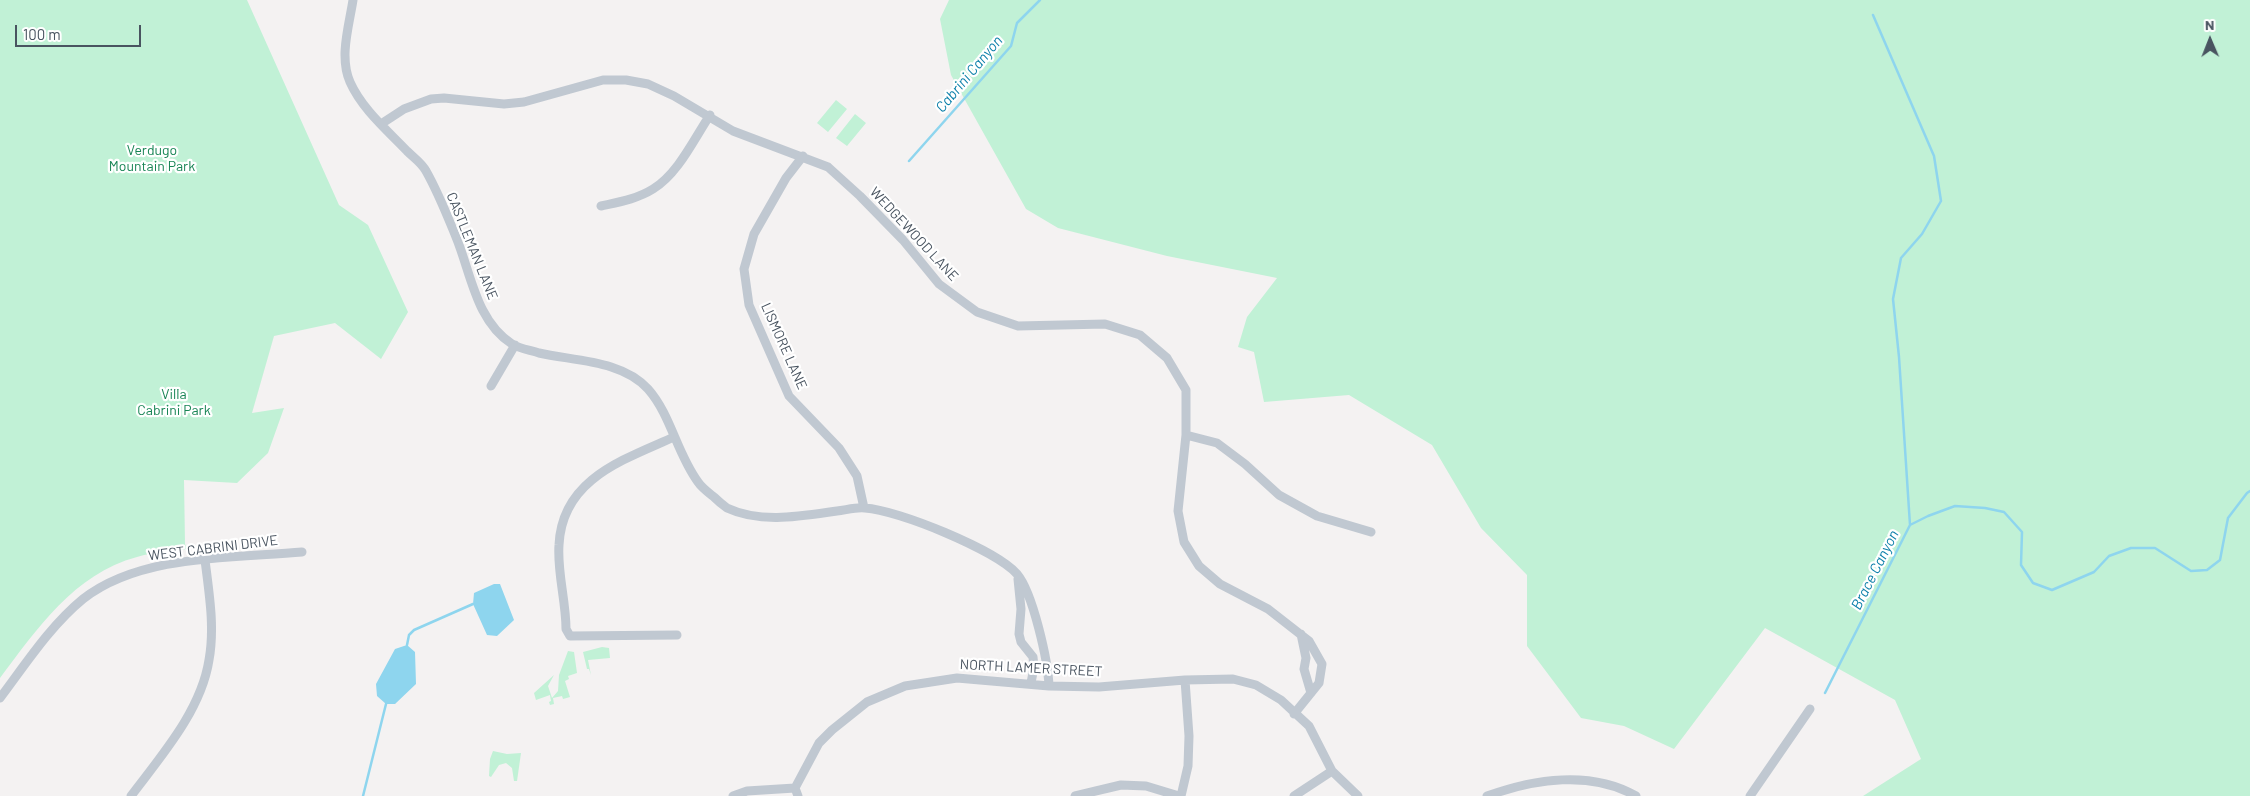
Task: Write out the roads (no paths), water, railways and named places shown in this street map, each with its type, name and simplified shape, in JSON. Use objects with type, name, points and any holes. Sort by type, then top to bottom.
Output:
[{"type":"street","name":"CASTLEMAN LANE","points":[[353,0],[345,51],[346,69],[360,100],[425,169],[456,237],[480,303],[492,325],[515,345],[566,359],[621,370],[647,388],[659,404],[698,484],[726,507],[759,517],[792,517],[864,508],[894,514],[946,534],[1003,561],[1018,575],[1031,602],[1049,673],[1049,686]]},
{"type":"street","name":"WEDGEWOOD LANE","points":[[381,124],[404,109],[431,99],[444,98],[504,104],[524,102],[603,80],[626,80],[648,84],[710,116],[733,131],[828,167],[904,240],[939,284],[977,312],[1018,326],[1105,324],[1140,334],[1167,358],[1186,390],[1186,435],[1178,511],[1184,542],[1199,566],[1220,584],[1268,609],[1309,641],[1322,664],[1319,683],[1294,714]]},
{"type":"street","points":[[601,206],[632,199],[654,189],[672,172],[710,116]]},
{"type":"street","name":"LISMORE LANE","points":[[803,156],[786,178],[754,234],[744,269],[749,305],[789,396],[839,448],[857,476],[864,508]]},
{"type":"street","points":[[491,386],[515,345]]},
{"type":"street","points":[[1186,435],[1216,443],[1245,464],[1279,494],[1317,516],[1371,532]]},
{"type":"street","points":[[674,437],[608,466],[590,480],[567,509],[561,526],[559,562],[568,634],[574,637],[677,634]]},
{"type":"street","name":"WEST CABRINI DRIVE","points":[[0,698],[48,636],[83,599],[124,576],[158,566],[302,552]]},
{"type":"street","points":[[131,796],[189,714],[203,684],[209,660],[212,622],[206,560]]},
{"type":"street","points":[[1018,575],[1021,609],[1019,634],[1021,642],[1033,658],[1034,667],[1031,683]]},
{"type":"street","points":[[1301,634],[1306,658],[1304,669],[1311,694]]},
{"type":"street","name":"NORTH LAMER STREET","points":[[796,792],[819,743],[832,730],[867,702],[905,686],[957,678],[1049,686],[1099,687],[1185,680],[1233,679],[1256,685],[1281,700],[1309,726],[1332,771],[1358,796]]},
{"type":"street","points":[[1076,796],[1121,785],[1146,786],[1180,796],[1188,766],[1190,736],[1185,680]]},
{"type":"street","points":[[1750,796],[1810,709]]},
{"type":"street","points":[[1294,796],[1332,771]]},
{"type":"street","points":[[1488,796],[1518,786],[1554,780],[1590,781],[1623,789],[1636,796]]},
{"type":"street","points":[[733,796],[747,791],[796,792]]},
{"type":"water","points":[[494,584],[500,584],[514,620],[497,636],[487,635],[473,604],[474,593]]},
{"type":"water","points":[[407,645],[415,652],[416,684],[395,704],[386,704],[377,696],[376,684],[395,649]]},
{"type":"waterway","name":"Cabrini Canyon","points":[[909,161],[1011,46],[1017,23],[1040,0]]},
{"type":"waterway","points":[[1873,15],[1934,156],[1941,201],[1922,234],[1901,258],[1893,299],[1899,357],[1910,525]]},
{"type":"waterway","name":"Brace Canyon","points":[[1825,693],[1910,525],[1928,516],[1955,506],[1985,508],[2004,512],[2022,532],[2021,565],[2033,583],[2052,590],[2094,572],[2109,556],[2131,548],[2155,548],[2191,571],[2207,570],[2220,560],[2228,518],[2250,491]]},
{"type":"waterway","points":[[407,645],[409,635],[414,630],[473,604]]},
{"type":"waterway","points":[[363,796],[386,704]]},
{"type":"park label","name":"Verdugo Mountain Park","points":[[152,158]]},
{"type":"park label","name":"Villa Cabrini Park","points":[[174,402]]}]
